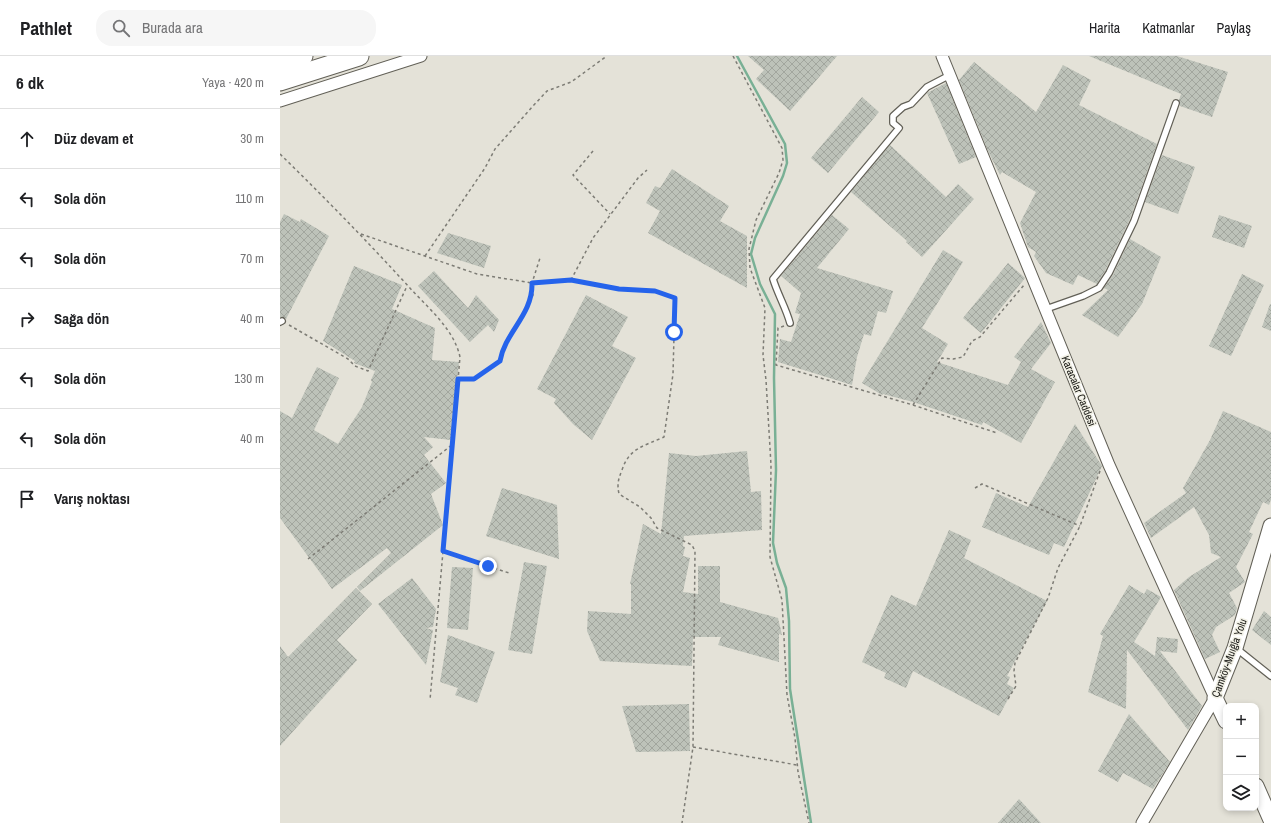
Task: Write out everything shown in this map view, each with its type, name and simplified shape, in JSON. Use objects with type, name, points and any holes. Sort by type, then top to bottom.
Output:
[{"type":"highway","points":[[280,63],[303,56]]},
{"type":"highway","points":[[280,81],[359,56]]},
{"type":"street","points":[[280,102],[421,56]]},
{"type":"street","name":"Karacalar Caddesi","points":[[942,56],[1106,457],[1171,604],[1223,715]]},
{"type":"street","name":"Çamköy-Muığla Yolu","points":[[1142,823],[1215,698],[1235,648],[1271,526]]},
{"type":"street","points":[[1259,793],[1271,820]]},
{"type":"lane","points":[[790,323],[773,280],[899,128],[893,123],[893,116],[903,107],[912,104],[927,87],[951,75]]},
{"type":"lane","points":[[1046,309],[1083,296],[1099,288],[1106,278],[1134,221],[1176,102]]},
{"type":"lane","points":[[1235,648],[1271,676]]},
{"type":"path","points":[[425,256],[495,149],[533,106],[547,91],[571,82],[607,56]]},
{"type":"path","points":[[733,56],[782,148],[783,160],[779,173],[756,220],[749,249],[750,268],[765,308],[763,355],[771,465],[770,557],[782,600],[787,695],[797,765],[809,823]]},
{"type":"path","points":[[593,151],[573,175],[610,214]]},
{"type":"path","points":[[280,154],[361,234],[447,329],[458,347],[460,357],[430,700]]},
{"type":"path","points":[[571,280],[593,238],[638,178],[647,170]]},
{"type":"path","points":[[361,234],[477,274],[532,283],[571,280],[619,289],[655,291],[675,298],[673,374],[664,437],[630,454],[624,460],[617,485],[619,494],[640,507],[651,518],[657,528],[692,545],[695,550],[693,747],[682,823]]},
{"type":"path","points":[[458,379],[474,379],[500,361],[502,351],[523,316],[533,295],[532,283],[540,258]]},
{"type":"path","points":[[913,405],[942,358],[953,359],[963,357],[972,341],[980,337],[1032,276]]},
{"type":"path","points":[[281,321],[348,359],[354,366],[368,371],[407,285]]},
{"type":"path","points":[[790,323],[778,328],[776,365],[913,405],[997,433]]},
{"type":"path","points":[[308,559],[453,444]]},
{"type":"path","points":[[1008,699],[1016,686],[1014,671],[1015,663],[1048,598],[1058,568],[1080,526],[1106,457]]},
{"type":"path","points":[[975,488],[982,484],[1080,526]]},
{"type":"path","points":[[443,551],[509,573]]},
{"type":"path","points":[[693,747],[797,765]]},
{"type":"building","points":[[748,56],[837,56],[790,111],[756,79],[764,70]]},
{"type":"building","points":[[1089,56],[1177,56],[1228,72],[1212,117],[1180,106],[1179,100],[1181,94]]},
{"type":"building","points":[[974,62],[1036,112],[1063,65],[1091,80],[1079,105],[1157,144],[1130,219],[1105,271],[1097,284],[1078,275],[1073,285],[1046,273],[1034,256],[1036,252],[1028,247],[1020,223],[1036,192],[1002,172],[1000,175],[988,151],[959,80]]},
{"type":"building","points":[[946,83],[976,157],[959,164],[927,93]]},
{"type":"building","points":[[862,97],[879,112],[828,173],[811,158]]},
{"type":"building","points":[[890,145],[946,197],[958,184],[974,199],[922,257],[906,242],[907,241],[851,192]]},
{"type":"building","points":[[1162,155],[1195,167],[1178,214],[1145,202]]},
{"type":"building","points":[[672,169],[729,206],[720,221],[747,236],[747,288],[648,233],[660,211],[646,203],[655,186],[660,188]]},
{"type":"building","points":[[284,214],[300,222],[301,219],[329,236],[286,319],[280,317],[280,222]]},
{"type":"building","points":[[832,215],[849,229],[817,268],[893,291],[886,313],[878,311],[871,336],[864,334],[857,357],[852,385],[778,362],[780,339],[791,342],[800,314],[795,313],[801,293],[781,276]]},
{"type":"building","points":[[1219,215],[1252,226],[1244,248],[1212,237]]},
{"type":"building","points":[[448,233],[491,246],[484,268],[437,253]]},
{"type":"building","points":[[1130,239],[1161,257],[1142,304],[1118,337],[1082,315],[1108,290],[1104,288],[1113,275]]},
{"type":"building","points":[[943,250],[963,262],[922,328],[948,344],[937,362],[1008,385],[1021,362],[1014,357],[1041,322],[1051,343],[1031,369],[1055,382],[1021,443],[983,422],[982,425],[913,402],[882,395],[862,383]]},
{"type":"building","points":[[1008,263],[1025,278],[981,333],[963,318]]},
{"type":"building","points":[[354,266],[402,285],[392,309],[435,328],[432,360],[459,362],[451,440],[424,437],[433,447],[424,455],[446,483],[431,494],[443,525],[360,591],[357,587],[391,553],[387,548],[332,589],[280,518],[280,411],[292,418],[317,367],[339,378],[314,430],[338,444],[362,407],[372,382],[371,380],[375,371],[354,363],[355,361],[323,341]]},
{"type":"building","points":[[434,271],[468,308],[476,295],[499,320],[494,332],[488,325],[470,342],[418,286]]},
{"type":"building","points":[[1242,274],[1264,285],[1231,356],[1209,346]]},
{"type":"building","points":[[586,295],[628,317],[612,346],[636,358],[592,440],[573,424],[554,403],[556,399],[537,389]]},
{"type":"building","points":[[1271,304],[1271,331],[1262,327]]},
{"type":"building","points":[[1223,411],[1271,432],[1271,500],[1269,505],[1263,502],[1249,532],[1253,534],[1236,567],[1245,582],[1229,593],[1237,608],[1235,615],[1216,627],[1212,635],[1220,652],[1205,659],[1174,590],[1189,577],[1221,557],[1211,553],[1209,535],[1194,507],[1151,538],[1144,523],[1186,493],[1183,488],[1210,440]]},
{"type":"building","points":[[1075,424],[1102,466],[1064,547],[1054,543],[1049,555],[982,527],[996,493],[1028,507]]},
{"type":"building","points":[[747,451],[751,492],[761,491],[762,530],[684,536],[683,546],[685,547],[683,556],[690,558],[683,592],[698,594],[698,566],[720,566],[720,602],[778,618],[782,635],[779,634],[779,662],[718,645],[721,637],[693,637],[692,666],[600,661],[587,631],[588,611],[631,614],[630,584],[643,524],[661,534],[669,453],[696,456]]},
{"type":"building","points":[[502,488],[557,505],[559,559],[486,536]]},
{"type":"building","points":[[949,530],[971,540],[964,558],[1047,601],[1007,676],[1010,677],[1007,684],[1014,688],[999,716],[913,671],[906,688],[884,678],[886,673],[862,662],[891,595],[916,606]]},
{"type":"building","points":[[524,562],[547,566],[532,654],[508,650]]},
{"type":"building","points":[[452,567],[473,568],[468,630],[447,628]]},
{"type":"building","points":[[412,578],[436,609],[433,627],[426,628],[433,630],[426,665],[378,604]]},
{"type":"building","points":[[1129,585],[1144,594],[1147,589],[1161,597],[1134,642],[1155,656],[1157,637],[1178,639],[1177,653],[1160,651],[1202,706],[1188,730],[1127,650],[1126,709],[1088,692],[1103,636],[1100,634]]},
{"type":"building","points":[[356,588],[372,604],[337,640],[357,660],[280,746],[280,646],[288,657]]},
{"type":"building","points":[[1264,611],[1271,617],[1271,645],[1252,630]]},
{"type":"building","points":[[448,635],[495,652],[477,703],[455,695],[458,688],[440,682]]},
{"type":"building","points":[[689,704],[690,751],[636,752],[622,706]]},
{"type":"building","points":[[1129,714],[1170,762],[1153,789],[1123,773],[1118,782],[1098,771]]},
{"type":"building","points":[[1019,799],[1041,823],[998,823]]},
{"type":"waterway","points":[[737,56],[785,144],[787,163],[783,176],[755,238],[751,254],[760,284],[775,314],[774,378],[776,470],[773,543],[777,563],[786,588],[789,621],[790,689],[811,823]]},
{"type":"route","points":[[488,566],[443,551],[458,379],[474,379],[500,361],[502,351],[520,322],[533,295],[532,283],[571,280],[619,289],[655,291],[675,298],[674,332]]}]
